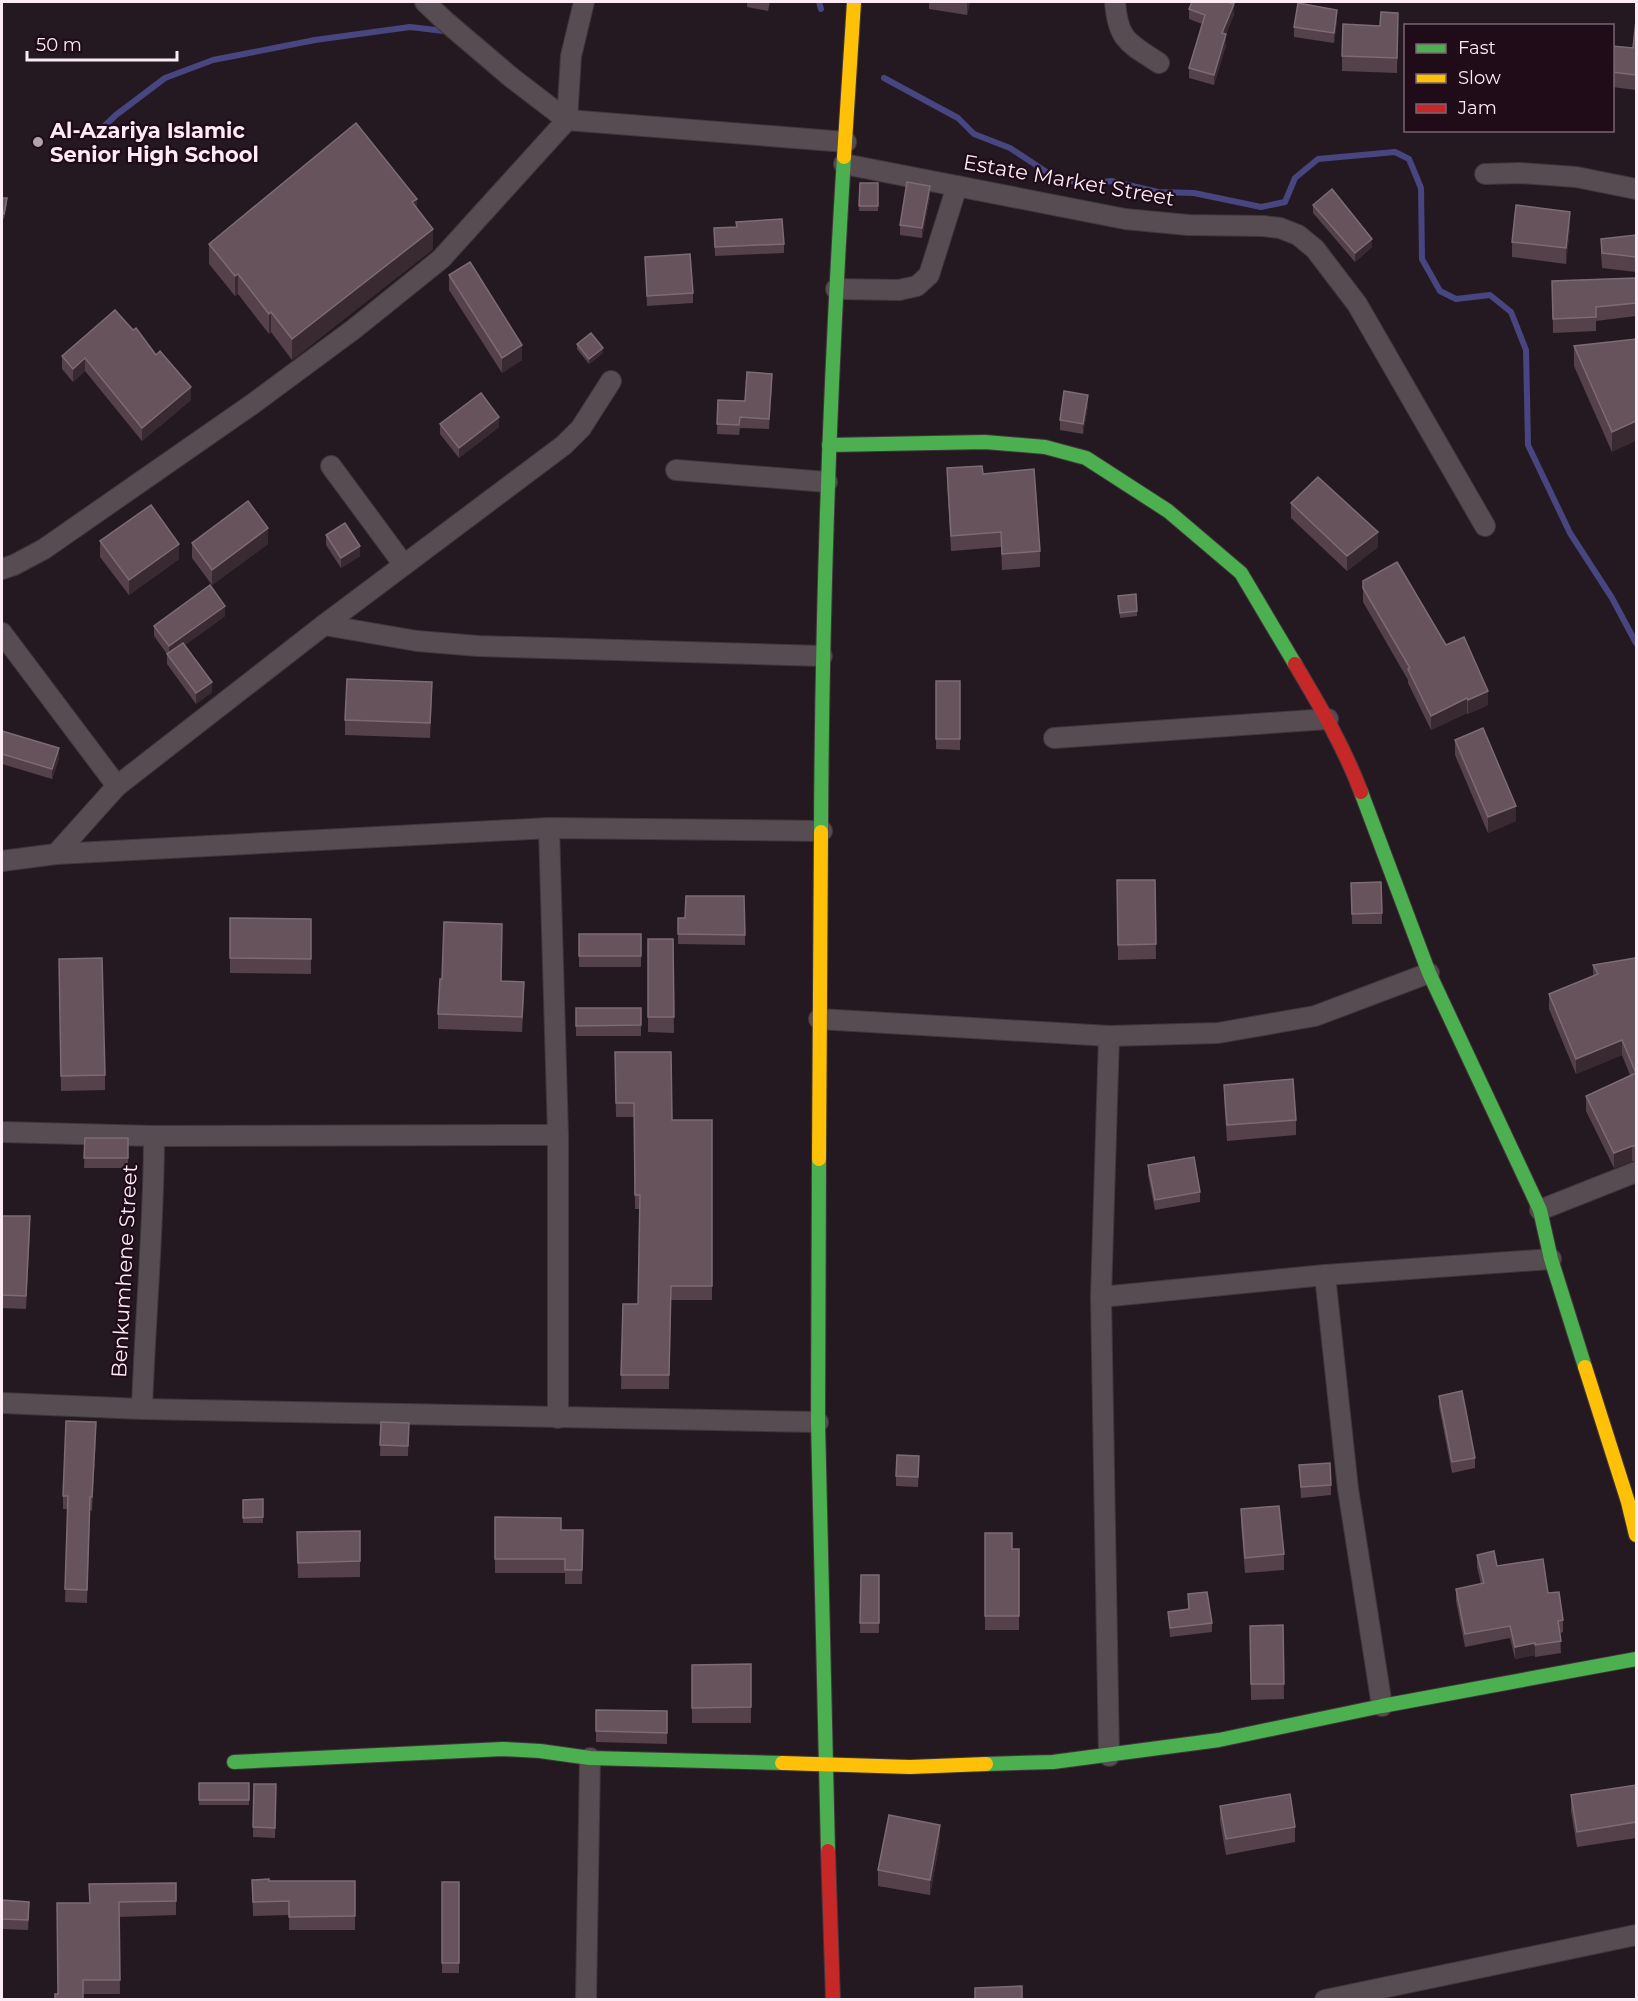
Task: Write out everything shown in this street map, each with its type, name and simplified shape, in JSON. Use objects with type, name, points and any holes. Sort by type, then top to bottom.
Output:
[{"type":"street","points":[[425,2],[512,78],[567,120],[846,142]]},
{"type":"street","points":[[2,569],[15,565],[44,549],[254,403],[354,329],[441,259],[567,120],[572,56],[584,2]]},
{"type":"street","points":[[833,2000],[825,1764],[818,1422],[822,656],[836,289],[854,2]]},
{"type":"street","points":[[1115,2],[1119,26],[1126,41],[1159,63]]},
{"type":"street","name":"Estate Market Street","points":[[844,164],[1125,219],[1188,225],[1263,226],[1280,228],[1298,235],[1315,249],[1357,304],[1485,526]]},
{"type":"street","points":[[1485,174],[1520,173],[1576,177],[1636,189]]},
{"type":"street","points":[[836,289],[899,290],[917,286],[929,275],[957,186]]},
{"type":"street","points":[[56,854],[117,786],[324,625],[564,445],[581,428],[611,381]]},
{"type":"street","points":[[829,445],[985,442],[1045,447],[1086,458],[1168,511],[1241,573],[1328,719],[1351,766],[1429,973],[1540,1210],[1551,1259],[1628,1502],[1636,1535]]},
{"type":"street","points":[[331,466],[404,565]]},
{"type":"street","points":[[676,470],[827,482]]},
{"type":"street","points":[[324,625],[417,641],[478,646],[822,656]]},
{"type":"street","points":[[2,633],[117,786]]},
{"type":"street","points":[[1054,738],[1328,719]]},
{"type":"street","points":[[2,861],[56,854],[549,828],[822,831]]},
{"type":"street","points":[[549,828],[558,1135],[558,1418]]},
{"type":"street","points":[[819,1019],[1109,1036],[1218,1033],[1315,1016],[1429,973]]},
{"type":"street","points":[[1109,1036],[1101,1297],[1109,1756]]},
{"type":"street","points":[[2,1132],[154,1136],[558,1135]]},
{"type":"street","name":"Benkumhene Street","points":[[142,1409],[154,1210],[154,1136]]},
{"type":"street","points":[[1540,1210],[1636,1172]]},
{"type":"street","points":[[1101,1297],[1325,1275],[1551,1259]]},
{"type":"street","points":[[1325,1275],[1348,1489],[1382,1706]]},
{"type":"street","points":[[2,1403],[142,1409],[818,1422]]},
{"type":"street","points":[[234,1762],[503,1749],[540,1751],[590,1758],[910,1767],[1053,1762],[1219,1740],[1382,1706],[1636,1659]]},
{"type":"street","points":[[586,2000],[590,1758]]},
{"type":"street","points":[[1325,2000],[1636,1935]]},
{"type":"building","points":[[1192,2],[1234,4],[1222,33],[1226,34],[1214,75],[1189,68],[1205,15],[1189,9]]},
{"type":"building","points":[[1298,3],[1337,10],[1334,33],[1294,27]]},
{"type":"building","points":[[1381,12],[1398,13],[1397,58],[1342,56],[1343,24],[1380,26]]},
{"type":"building","points":[[1636,20],[1636,75],[1614,72],[1614,46],[1633,48]]},
{"type":"building","points":[[356,123],[417,199],[412,202],[433,229],[292,339],[238,274],[235,276],[209,244]]},
{"type":"building","points":[[907,182],[930,186],[922,228],[900,225]]},
{"type":"building","points":[[860,183],[878,183],[878,206],[859,206]]},
{"type":"building","points":[[1332,189],[1372,239],[1355,253],[1313,205]]},
{"type":"building","points":[[2,198],[7,198],[4,214],[2,213]]},
{"type":"building","points":[[1516,205],[1570,212],[1566,248],[1512,242]]},
{"type":"building","points":[[782,219],[784,244],[715,247],[714,228],[737,227],[736,222]]},
{"type":"building","points":[[1636,235],[1636,257],[1602,253],[1601,239]]},
{"type":"building","points":[[690,254],[693,293],[647,296],[645,257]]},
{"type":"building","points":[[470,262],[522,345],[502,358],[449,275]]},
{"type":"building","points":[[1636,278],[1636,303],[1596,307],[1596,317],[1553,319],[1552,281]]},
{"type":"building","points":[[115,310],[133,330],[136,328],[156,355],[160,351],[191,387],[142,428],[85,358],[73,369],[62,356]]},
{"type":"building","points":[[591,333],[603,348],[589,359],[577,344]]},
{"type":"building","points":[[1636,339],[1636,421],[1612,432],[1574,346]]},
{"type":"building","points":[[747,372],[772,374],[769,419],[740,417],[739,425],[717,424],[718,400],[745,401]]},
{"type":"building","points":[[1064,391],[1088,395],[1083,424],[1060,420]]},
{"type":"building","points":[[481,393],[499,417],[459,448],[440,424]]},
{"type":"building","points":[[982,466],[983,474],[1034,469],[1040,551],[1002,554],[1001,532],[951,536],[947,468]]},
{"type":"building","points":[[1318,477],[1378,532],[1347,556],[1291,503]]},
{"type":"building","points":[[248,501],[268,528],[212,570],[192,543]]},
{"type":"building","points":[[151,505],[179,544],[129,580],[100,541]]},
{"type":"building","points":[[345,523],[360,546],[341,558],[326,535]]},
{"type":"building","points":[[1397,562],[1446,645],[1464,637],[1488,691],[1468,700],[1467,698],[1431,716],[1408,669],[1410,668],[1363,588],[1363,581]]},
{"type":"building","points":[[210,585],[225,606],[169,646],[154,626]]},
{"type":"building","points":[[1136,594],[1137,611],[1120,613],[1118,596]]},
{"type":"building","points":[[183,643],[212,682],[196,693],[167,654]]},
{"type":"building","points":[[347,679],[432,682],[430,723],[345,720]]},
{"type":"building","points":[[936,681],[960,681],[960,739],[936,739]]},
{"type":"building","points":[[1483,728],[1516,806],[1488,817],[1455,740]]},
{"type":"building","points":[[2,731],[59,748],[52,769],[2,754]]},
{"type":"building","points":[[1117,880],[1155,880],[1156,944],[1118,945]]},
{"type":"building","points":[[1381,882],[1382,913],[1352,914],[1351,883]]},
{"type":"building","points":[[686,896],[744,896],[745,935],[678,934],[678,918],[685,918]]},
{"type":"building","points":[[230,918],[311,919],[311,959],[230,958]]},
{"type":"building","points":[[444,922],[502,924],[501,981],[524,982],[522,1017],[438,1014]]},
{"type":"building","points":[[579,934],[641,934],[641,956],[579,956]]},
{"type":"building","points":[[648,939],[673,939],[674,1017],[648,1017]]},
{"type":"building","points":[[102,958],[105,1075],[61,1076],[59,959]]},
{"type":"building","points":[[1636,958],[1636,1073],[1622,1040],[1576,1059],[1549,994],[1598,974],[1593,965]]},
{"type":"building","points":[[576,1008],[641,1008],[641,1025],[576,1026]]},
{"type":"building","points":[[615,1052],[671,1052],[672,1120],[712,1120],[712,1286],[671,1286],[669,1375],[621,1375],[623,1304],[638,1304],[640,1195],[635,1195],[634,1103],[616,1103]]},
{"type":"building","points":[[1636,1073],[1636,1146],[1614,1153],[1586,1096]]},
{"type":"building","points":[[1293,1079],[1296,1120],[1227,1125],[1224,1085]]},
{"type":"building","points":[[85,1138],[128,1138],[128,1158],[84,1158]]},
{"type":"building","points":[[1194,1157],[1200,1192],[1155,1200],[1148,1165]]},
{"type":"building","points":[[2,1216],[30,1216],[26,1296],[2,1295]]},
{"type":"building","points":[[1462,1391],[1475,1458],[1452,1462],[1439,1396]]},
{"type":"building","points":[[66,1421],[96,1422],[92,1497],[90,1497],[87,1590],[65,1589],[68,1496],[63,1496]]},
{"type":"building","points":[[381,1422],[409,1423],[408,1446],[380,1445]]},
{"type":"building","points":[[897,1455],[919,1456],[918,1477],[896,1476]]},
{"type":"building","points":[[1330,1463],[1331,1485],[1301,1487],[1299,1465]]},
{"type":"building","points":[[263,1499],[263,1517],[243,1518],[243,1500]]},
{"type":"building","points":[[1279,1506],[1284,1554],[1245,1558],[1241,1509]]},
{"type":"building","points":[[495,1517],[561,1518],[561,1530],[583,1530],[582,1570],[565,1570],[565,1559],[495,1559]]},
{"type":"building","points":[[360,1531],[360,1561],[298,1563],[297,1532]]},
{"type":"building","points":[[985,1533],[1012,1533],[1012,1549],[1019,1549],[1019,1616],[985,1616]]},
{"type":"building","points":[[1494,1551],[1497,1566],[1543,1559],[1548,1593],[1559,1592],[1563,1620],[1558,1621],[1561,1641],[1515,1647],[1510,1626],[1465,1634],[1456,1589],[1484,1583],[1477,1555]]},
{"type":"building","points":[[861,1575],[879,1575],[879,1623],[860,1623]]},
{"type":"building","points":[[1207,1592],[1212,1623],[1170,1628],[1168,1612],[1189,1609],[1188,1594]]},
{"type":"building","points":[[1283,1625],[1284,1684],[1251,1684],[1250,1626]]},
{"type":"building","points":[[751,1664],[751,1707],[692,1708],[692,1665]]},
{"type":"building","points":[[596,1710],[667,1711],[667,1733],[596,1731]]},
{"type":"building","points":[[199,1783],[249,1783],[249,1800],[199,1800]]},
{"type":"building","points":[[254,1784],[276,1784],[275,1828],[253,1827]]},
{"type":"building","points":[[1636,1785],[1636,1822],[1577,1832],[1571,1795]]},
{"type":"building","points":[[1290,1794],[1295,1827],[1226,1839],[1220,1806]]},
{"type":"building","points":[[889,1815],[940,1825],[930,1880],[878,1870]]},
{"type":"building","points":[[269,1879],[269,1881],[355,1881],[355,1916],[289,1917],[289,1901],[253,1902],[252,1880]]},
{"type":"building","points":[[442,1882],[459,1882],[459,1963],[442,1963]]},
{"type":"building","points":[[176,1883],[176,1901],[119,1902],[120,1980],[83,1980],[83,2000],[55,2000],[55,1994],[58,1994],[57,1903],[90,1903],[89,1884]]},
{"type":"building","points":[[2,1900],[29,1902],[28,1920],[2,1919]]},
{"type":"building","points":[[1022,1986],[1022,2000],[975,2000],[975,1988]]},
{"type":"waterway","points":[[819,2],[821,9]]},
{"type":"waterway","points":[[97,133],[116,115],[165,78],[213,60],[315,40],[410,27],[444,31]]},
{"type":"waterway","points":[[884,78],[958,118],[974,134],[1010,148],[1051,175],[1084,185],[1111,181],[1158,192],[1194,193],[1261,207],[1285,202],[1295,178],[1318,159],[1395,152],[1409,159],[1421,188],[1422,259],[1440,291],[1456,299],[1490,295],[1511,312],[1526,350],[1528,445],[1570,533],[1612,598],[1636,643]]},
{"type":"traffic: fast","points":[[821,832],[828,494],[844,157]]},
{"type":"traffic: fast","points":[[829,445],[985,442],[1045,447],[1086,458],[1168,511],[1241,573],[1295,664]]},
{"type":"traffic: fast","points":[[1361,792],[1429,973],[1540,1210],[1551,1259],[1585,1367]]},
{"type":"traffic: fast","points":[[819,1159],[818,1422],[828,1851]]},
{"type":"traffic: fast","points":[[986,1764],[1053,1762],[1219,1740],[1382,1706],[1636,1659]]},
{"type":"traffic: fast","points":[[234,1762],[503,1749],[540,1751],[590,1758],[782,1763]]},
{"type":"traffic: slow","points":[[844,157],[854,2]]},
{"type":"traffic: slow","points":[[819,1159],[821,832]]},
{"type":"traffic: slow","points":[[1585,1367],[1628,1502],[1636,1535]]},
{"type":"traffic: slow","points":[[782,1763],[910,1767],[986,1764]]},
{"type":"traffic: jam","points":[[1295,664],[1339,743],[1361,792]]},
{"type":"traffic: jam","points":[[828,1851],[833,2000]]},
{"type":"place","name":"Al-Azariya Islamic Senior High School","points":[[38,142]]}]
